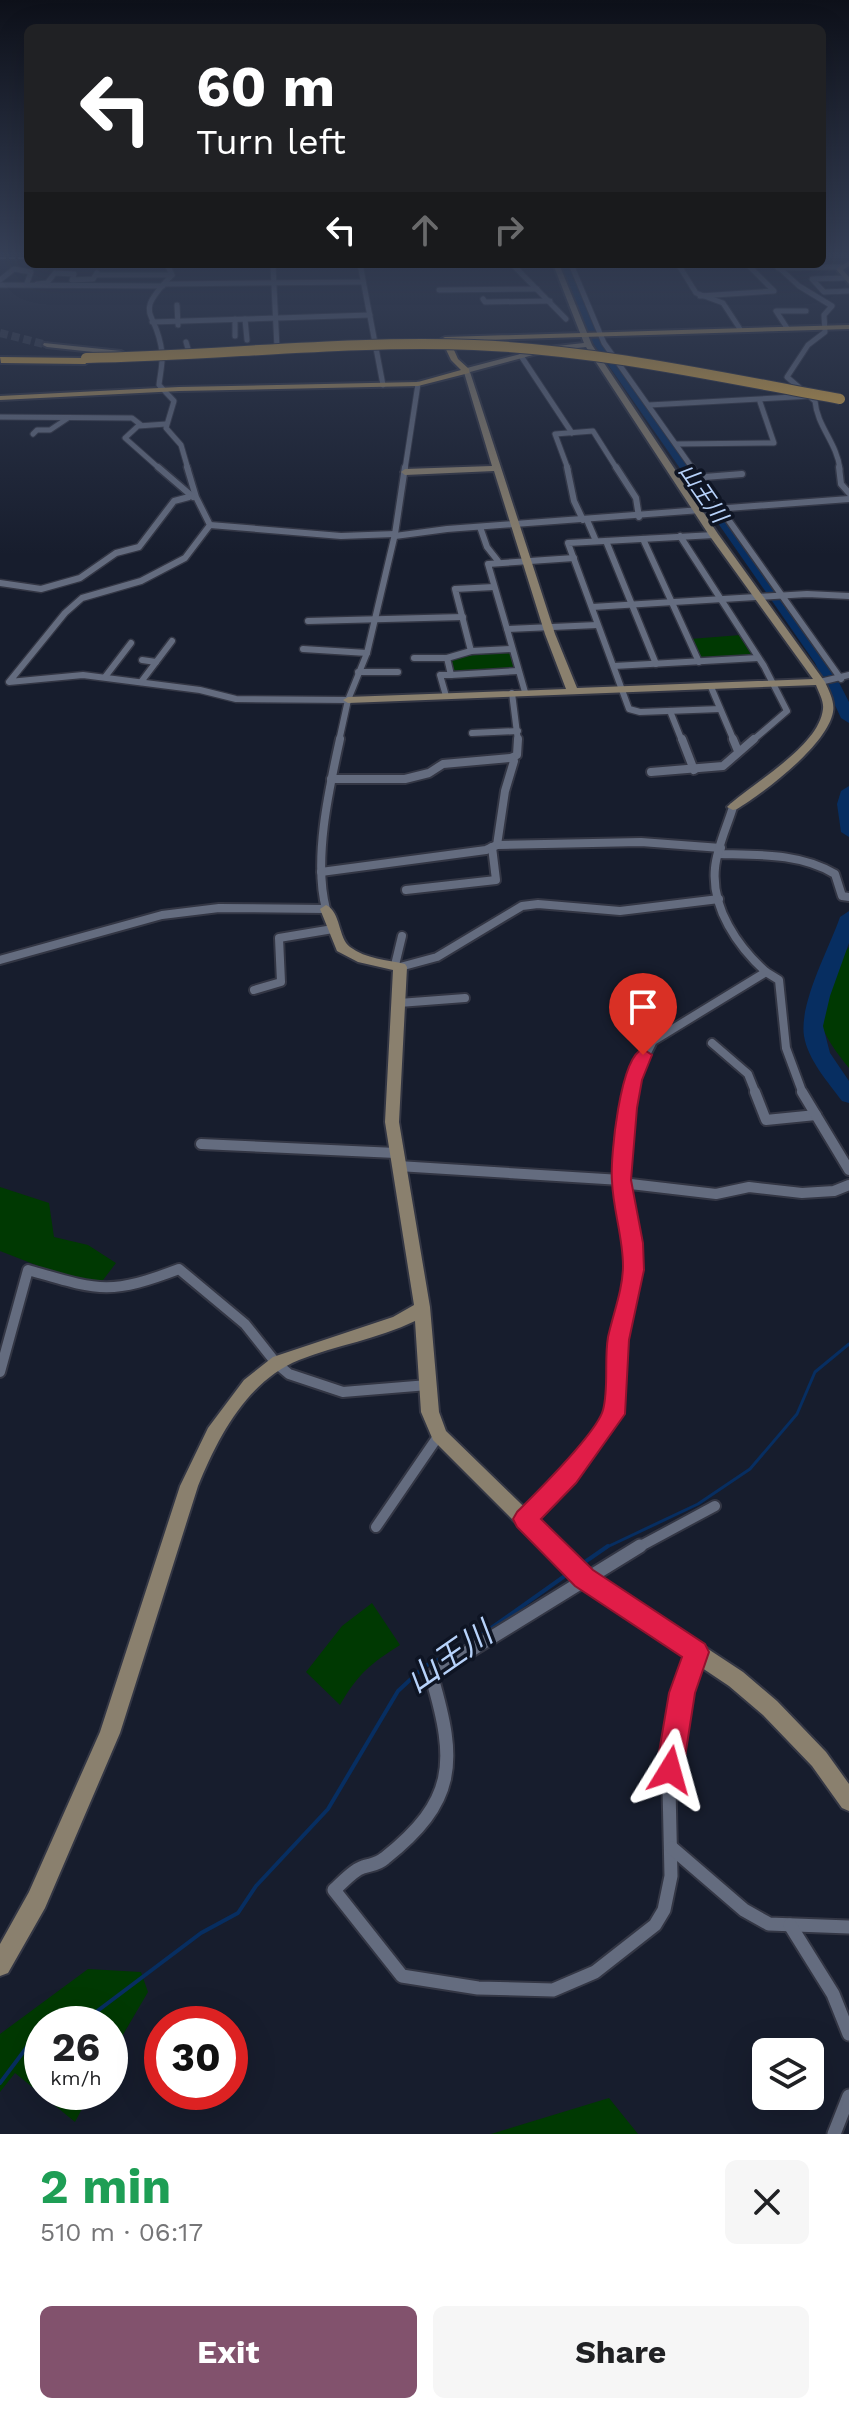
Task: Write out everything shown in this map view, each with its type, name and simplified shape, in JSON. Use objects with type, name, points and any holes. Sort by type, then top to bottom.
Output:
[{"type":"highway","points":[[2,358],[86,360],[195,356]]},
{"type":"highway","points":[[559,356],[844,402]]},
{"type":"main road","points":[[453,356],[464,368]]},
{"type":"main road","points":[[461,356],[464,368]]},
{"type":"main road","points":[[0,398],[166,390],[418,384],[464,368]]},
{"type":"street","points":[[162,356],[159,385],[174,401],[172,416],[166,424]]},
{"type":"street","points":[[378,356],[383,385]]},
{"type":"street","points":[[572,433],[521,356],[464,368],[525,559],[572,690]]},
{"type":"street","points":[[595,356],[680,479],[714,535],[820,682],[827,698],[828,713],[822,729],[811,744],[733,807],[715,868],[719,899],[750,960],[779,980],[784,999],[787,1050],[798,1083],[849,1170]]},
{"type":"street","points":[[0,682],[63,675],[105,677],[200,690],[236,699],[348,700],[711,687],[845,678],[781,596],[615,356]]},
{"type":"street","points":[[801,356],[787,377],[798,389],[812,396]]},
{"type":"street","points":[[418,384],[395,535],[367,653],[348,700],[324,818],[320,887],[342,948],[352,955],[398,966],[421,963],[447,952],[522,906],[538,904],[620,911],[719,899]]},
{"type":"street","points":[[649,405],[760,402],[812,396]]},
{"type":"street","points":[[210,525],[341,536],[395,535],[639,517],[849,496],[841,484],[838,451],[816,414],[812,396]]},
{"type":"street","points":[[676,444],[774,443],[760,402]]},
{"type":"street","points":[[0,417],[132,418],[140,425]]},
{"type":"street","points":[[33,434],[37,430],[50,430],[68,418]]},
{"type":"street","points":[[84,422],[166,424]]},
{"type":"street","points":[[166,424],[181,445],[192,497]]},
{"type":"street","points":[[140,425],[125,438],[192,497],[210,525]]},
{"type":"street","points":[[644,428],[664,426]]},
{"type":"street","points":[[596,541],[574,501],[570,475],[555,434],[593,431],[636,498],[639,517]]},
{"type":"street","points":[[405,472],[498,468]]},
{"type":"street","points":[[680,479],[742,474]]},
{"type":"street","points":[[0,583],[41,589],[80,578],[116,553],[139,547],[174,501],[192,497]]},
{"type":"street","points":[[9,682],[65,613],[82,598],[141,581],[185,558],[210,525]]},
{"type":"street","points":[[480,527],[487,547],[498,561]]},
{"type":"street","points":[[714,535],[568,543],[629,709],[720,709]]},
{"type":"street","points":[[651,772],[723,766],[787,711],[758,658],[680,536]]},
{"type":"street","points":[[643,539],[699,662]]},
{"type":"street","points":[[606,541],[656,664]]},
{"type":"street","points":[[525,692],[488,564],[525,559],[574,558]]},
{"type":"street","points":[[471,651],[455,589],[494,587]]},
{"type":"street","points":[[592,607],[781,596],[849,596]]},
{"type":"street","points":[[308,621],[463,617]]},
{"type":"street","points":[[507,629],[597,625]]},
{"type":"street","points":[[141,682],[172,641]]},
{"type":"street","points":[[105,677],[131,643]]},
{"type":"street","points":[[303,649],[367,653]]},
{"type":"street","points":[[414,658],[447,658],[471,651],[512,649]]},
{"type":"street","points":[[447,658],[451,675]]},
{"type":"street","points":[[614,666],[758,658]]},
{"type":"street","points":[[142,660],[156,662]]},
{"type":"street","points":[[446,696],[440,675],[518,671]]},
{"type":"street","points":[[358,672],[398,672]]},
{"type":"street","points":[[711,687],[738,751]]},
{"type":"street","points":[[331,779],[382,782],[429,774],[443,764],[511,758],[517,755],[519,748],[512,693]]},
{"type":"street","points":[[670,711],[694,770]]},
{"type":"street","points":[[472,733],[518,731]]},
{"type":"street","points":[[406,890],[496,880],[495,846],[514,761],[511,758]]},
{"type":"street","points":[[321,872],[495,846],[641,842],[773,856],[818,865],[835,874],[842,896],[849,897]]},
{"type":"street","points":[[0,960],[162,915],[219,908],[326,909]]},
{"type":"street","points":[[254,990],[281,982],[279,938],[333,929]]},
{"type":"street","points":[[402,936],[392,1101],[397,1159],[422,1307],[430,1412],[439,1435],[584,1578],[736,1679],[770,1708],[819,1759],[849,1801]]},
{"type":"street","points":[[525,1519],[567,1476],[614,1414],[619,1340],[633,1270],[622,1182],[633,1080],[653,1041],[766,972]]},
{"type":"street","points":[[399,1003],[465,998]]},
{"type":"street","points":[[712,1043],[748,1074],[766,1120],[816,1115]]},
{"type":"street","points":[[201,1144],[397,1159],[716,1194],[749,1187],[802,1193],[834,1191],[849,1185]]},
{"type":"street","points":[[0,1372],[28,1270],[86,1288],[99,1288],[151,1280],[179,1269],[245,1324],[276,1363],[289,1374],[343,1392],[428,1385]]},
{"type":"street","points":[[0,1965],[37,1900],[110,1733],[200,1456],[224,1418],[247,1390],[276,1363],[310,1348],[406,1320],[422,1307]]},
{"type":"street","points":[[376,1527],[439,1435]]},
{"type":"street","points":[[696,1652],[682,1693],[670,1770],[672,1848],[667,1900],[655,1926],[611,1961],[555,1990],[516,1989],[402,1976],[334,1890],[361,1867],[376,1865],[386,1858],[441,1799],[445,1739],[440,1702],[432,1678],[437,1671],[584,1578],[715,1506]]},
{"type":"street","points":[[672,1848],[759,1919],[770,1924],[835,1922],[849,1927]]},
{"type":"street","points":[[790,1925],[833,1994],[849,2034]]},
{"type":"street","points":[[834,2134],[849,2096]]},
{"type":"green space","points":[[741,635],[755,658],[701,661],[690,639]]},
{"type":"green space","points":[[509,651],[515,670],[453,672],[451,656]]},
{"type":"green space","points":[[849,947],[849,1068],[821,1025],[816,1000],[825,972]]},
{"type":"green space","points":[[0,1187],[49,1203],[54,1237],[88,1245],[116,1263],[100,1284],[87,1285],[0,1251]]},
{"type":"green space","points":[[372,1603],[400,1645],[366,1670],[340,1705],[306,1672],[342,1626]]},
{"type":"green space","points":[[88,1969],[141,1972],[148,1992],[128,2026],[128,2006],[38,2006]]},
{"type":"green space","points":[[24,2016],[24,2080],[15,2073],[0,2092],[0,2034]]},
{"type":"green space","points":[[609,2098],[638,2134],[491,2134]]},
{"type":"green space","points":[[60,2110],[81,2110],[75,2122]]},
{"type":"waterway","name":"山王川","points":[[607,356],[822,663],[849,718]]},
{"type":"waterway","name":"山王川","points":[[849,791],[845,804],[849,832]]},
{"type":"waterway","name":"山王川","points":[[849,917],[820,996],[813,1026],[820,1053],[849,1096]]},
{"type":"waterway","name":"山王川","points":[[605,1548],[698,1504],[750,1469],[797,1414],[815,1372],[849,1344]]},
{"type":"waterway","name":"山王川","points":[[582,1564],[605,1548]]},
{"type":"waterway","name":"山王川","points":[[104,2006],[201,1933],[238,1913],[256,1886],[328,1809],[398,1691],[425,1666],[463,1648],[569,1573]]},
{"type":"waterway","name":"山王川","points":[[0,2083],[24,2051]]},
{"type":"route","points":[[643,1055],[633,1080],[628,1108],[621,1180],[632,1243],[633,1270],[619,1340],[614,1414],[556,1490],[525,1519],[584,1578],[696,1652],[682,1693],[670,1770]]}]
